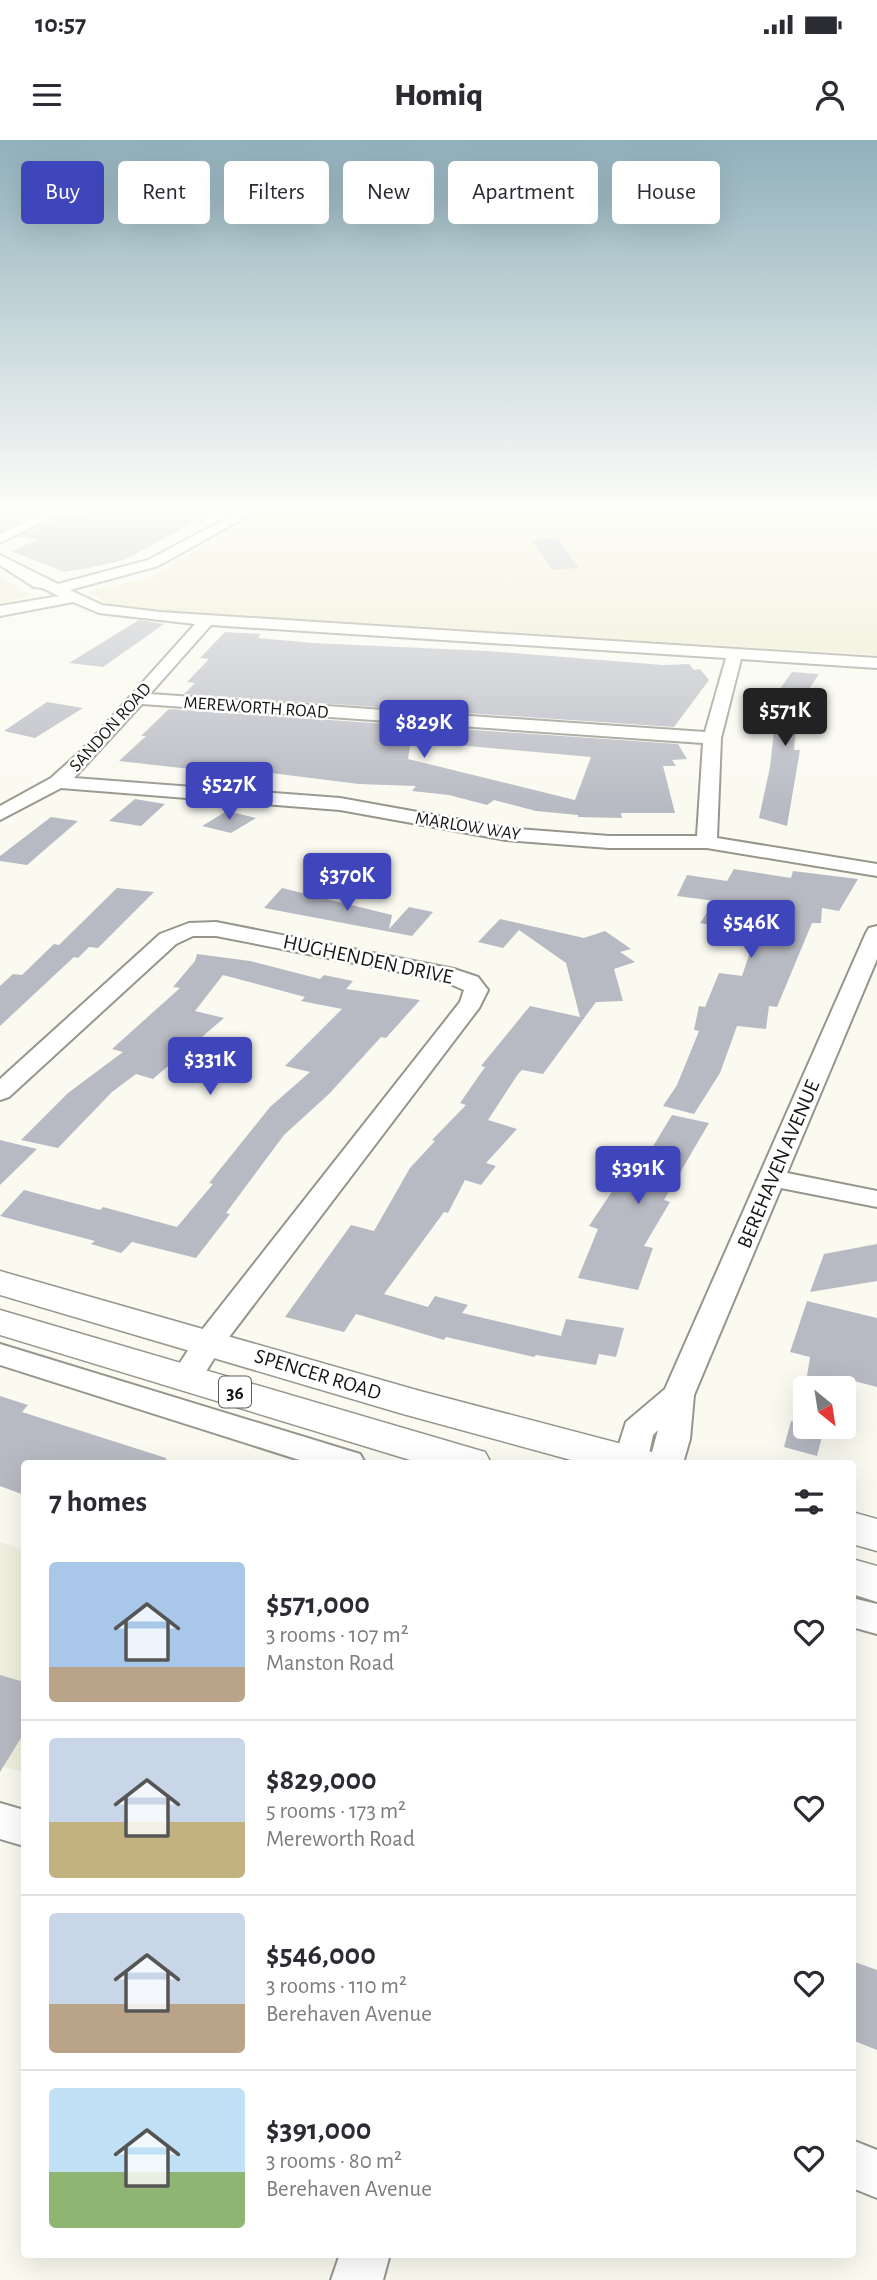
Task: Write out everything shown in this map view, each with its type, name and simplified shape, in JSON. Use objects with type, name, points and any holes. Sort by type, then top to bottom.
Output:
[{"type":"main road","name":"SPENCER ROAD","points":[[0,1283],[417,1404],[630,1460]]},
{"type":"main road","name":"SPENCER ROAD","points":[[0,1322],[460,1460]]},
{"type":"main road","points":[[856,1529],[877,1535]]},
{"type":"main road","points":[[856,1577],[877,1584]]},
{"type":"street","points":[[90,608],[108,617],[877,663]]},
{"type":"street","name":"SANDON ROAD","points":[[5,806],[58,782],[89,754],[135,698],[206,621]]},
{"type":"street","points":[[707,842],[712,738],[735,653]]},
{"type":"street","name":"MEREWORTH ROAD","points":[[135,698],[712,738]]},
{"type":"street","name":"MARLOW WAY","points":[[58,782],[340,804],[506,834],[609,842],[707,842],[877,870]]},
{"type":"street","name":"HUGHENDEN DRIVE","points":[[0,1092],[168,939],[188,930],[216,929],[446,974],[470,982],[477,995],[209,1342],[186,1378]]},
{"type":"street","name":"BEREHAVEN AVENUE","points":[[645,1460],[674,1438],[678,1395],[877,933]]},
{"type":"street","points":[[772,1178],[877,1199]]},
{"type":"street","points":[[0,1354],[338,1460]]},
{"type":"street","points":[[856,1613],[877,1619]]},
{"type":"street","points":[[0,1821],[21,1827]]},
{"type":"street","points":[[856,2166],[877,2174]]},
{"type":"street","points":[[357,2280],[364,2258]]},
{"type":"shaded area","points":[[117,608],[877,608],[877,655]]},
{"type":"shaded area","points":[[0,1542],[21,1549],[21,1771],[0,1766]]},
{"type":"building","points":[[139,620],[164,624],[103,667],[69,663]]},
{"type":"building","points":[[225,632],[261,634],[258,638],[313,643],[488,651],[663,665],[689,664],[694,670],[700,669],[709,680],[674,727],[184,694],[195,683],[187,682],[209,659],[200,658]]},
{"type":"building","points":[[792,672],[819,674],[798,706],[794,750],[800,750],[787,826],[759,818],[770,767],[775,722],[771,722],[774,697]]},
{"type":"building","points":[[47,702],[83,708],[35,738],[4,731]]},
{"type":"building","points":[[169,709],[678,744],[687,759],[672,760],[676,766],[663,766],[675,813],[621,813],[622,818],[578,817],[536,811],[494,800],[487,805],[449,795],[412,791],[416,786],[359,784],[263,772],[181,768],[119,761],[146,736],[141,736]],"holes":[[[411,741],[591,757],[575,800],[408,759]]]},
{"type":"building","points":[[135,799],[165,804],[141,826],[109,821]]},
{"type":"building","points":[[227,811],[256,818],[231,833],[202,826]]},
{"type":"building","points":[[51,817],[78,821],[27,865],[0,861],[0,856]]},
{"type":"building","points":[[734,869],[791,878],[793,871],[858,879],[839,911],[822,908],[821,923],[812,923],[777,1007],[769,1006],[766,1029],[737,1026],[720,1073],[694,1114],[663,1106],[677,1085],[699,1031],[694,1030],[699,1006],[705,1007],[719,973],[742,976],[756,934],[700,923],[715,901],[677,896],[687,875],[727,881]]},
{"type":"building","points":[[117,888],[154,892],[98,948],[89,947],[78,958],[74,957],[0,1026],[0,986],[13,974],[22,975],[54,944],[59,945]]},
{"type":"building","points":[[282,888],[392,915],[389,929],[409,907],[433,912],[412,936],[264,908]]},
{"type":"building","points":[[500,919],[584,938],[605,931],[631,949],[620,952],[635,962],[614,969],[623,1001],[596,1002],[543,1074],[522,1070],[518,1074],[488,1120],[517,1129],[486,1163],[496,1166],[481,1185],[465,1180],[448,1213],[444,1212],[384,1294],[428,1307],[435,1296],[468,1305],[462,1313],[561,1336],[566,1319],[624,1328],[616,1357],[599,1354],[596,1365],[536,1355],[534,1357],[446,1337],[444,1340],[356,1314],[344,1332],[285,1317],[351,1225],[374,1231],[410,1168],[435,1141],[432,1140],[466,1105],[460,1103],[485,1067],[481,1066],[530,1006],[580,1017],[566,963],[519,930],[503,948],[478,942]]},
{"type":"building","points":[[197,954],[250,961],[320,979],[324,975],[353,981],[346,989],[420,1000],[386,1038],[381,1037],[329,1094],[284,1135],[196,1258],[132,1242],[121,1253],[91,1244],[95,1241],[0,1216],[24,1190],[177,1227],[213,1184],[209,1183],[270,1107],[310,1072],[285,1066],[342,1009],[301,1001],[305,997],[223,975],[195,1011],[224,1018],[153,1079],[136,1074],[112,1092],[58,1148],[21,1140],[68,1093],[123,1052],[112,1049],[180,988],[173,987],[195,961]]},
{"type":"building","points":[[672,1115],[709,1123],[664,1200],[670,1202],[644,1246],[653,1248],[638,1290],[578,1278],[598,1229],[589,1226],[627,1169],[612,1166],[625,1147],[649,1153]]},
{"type":"building","points":[[0,1140],[37,1149],[0,1185]]},
{"type":"building","points":[[877,1244],[877,1281],[810,1292],[824,1254]]},
{"type":"building","points":[[807,1301],[877,1318],[877,1387],[856,1381],[856,1376],[807,1376],[810,1357],[790,1352]]},
{"type":"building","points":[[0,1396],[28,1405],[22,1412],[166,1458],[21,1460],[21,1494],[0,1486]]},
{"type":"building","points":[[791,1421],[793,1439],[821,1439],[817,1456],[784,1447]]},
{"type":"building","points":[[0,1675],[21,1681],[21,1738],[0,1772]]},
{"type":"building","points":[[856,1962],[877,1970],[877,2050],[856,2042]]}]
